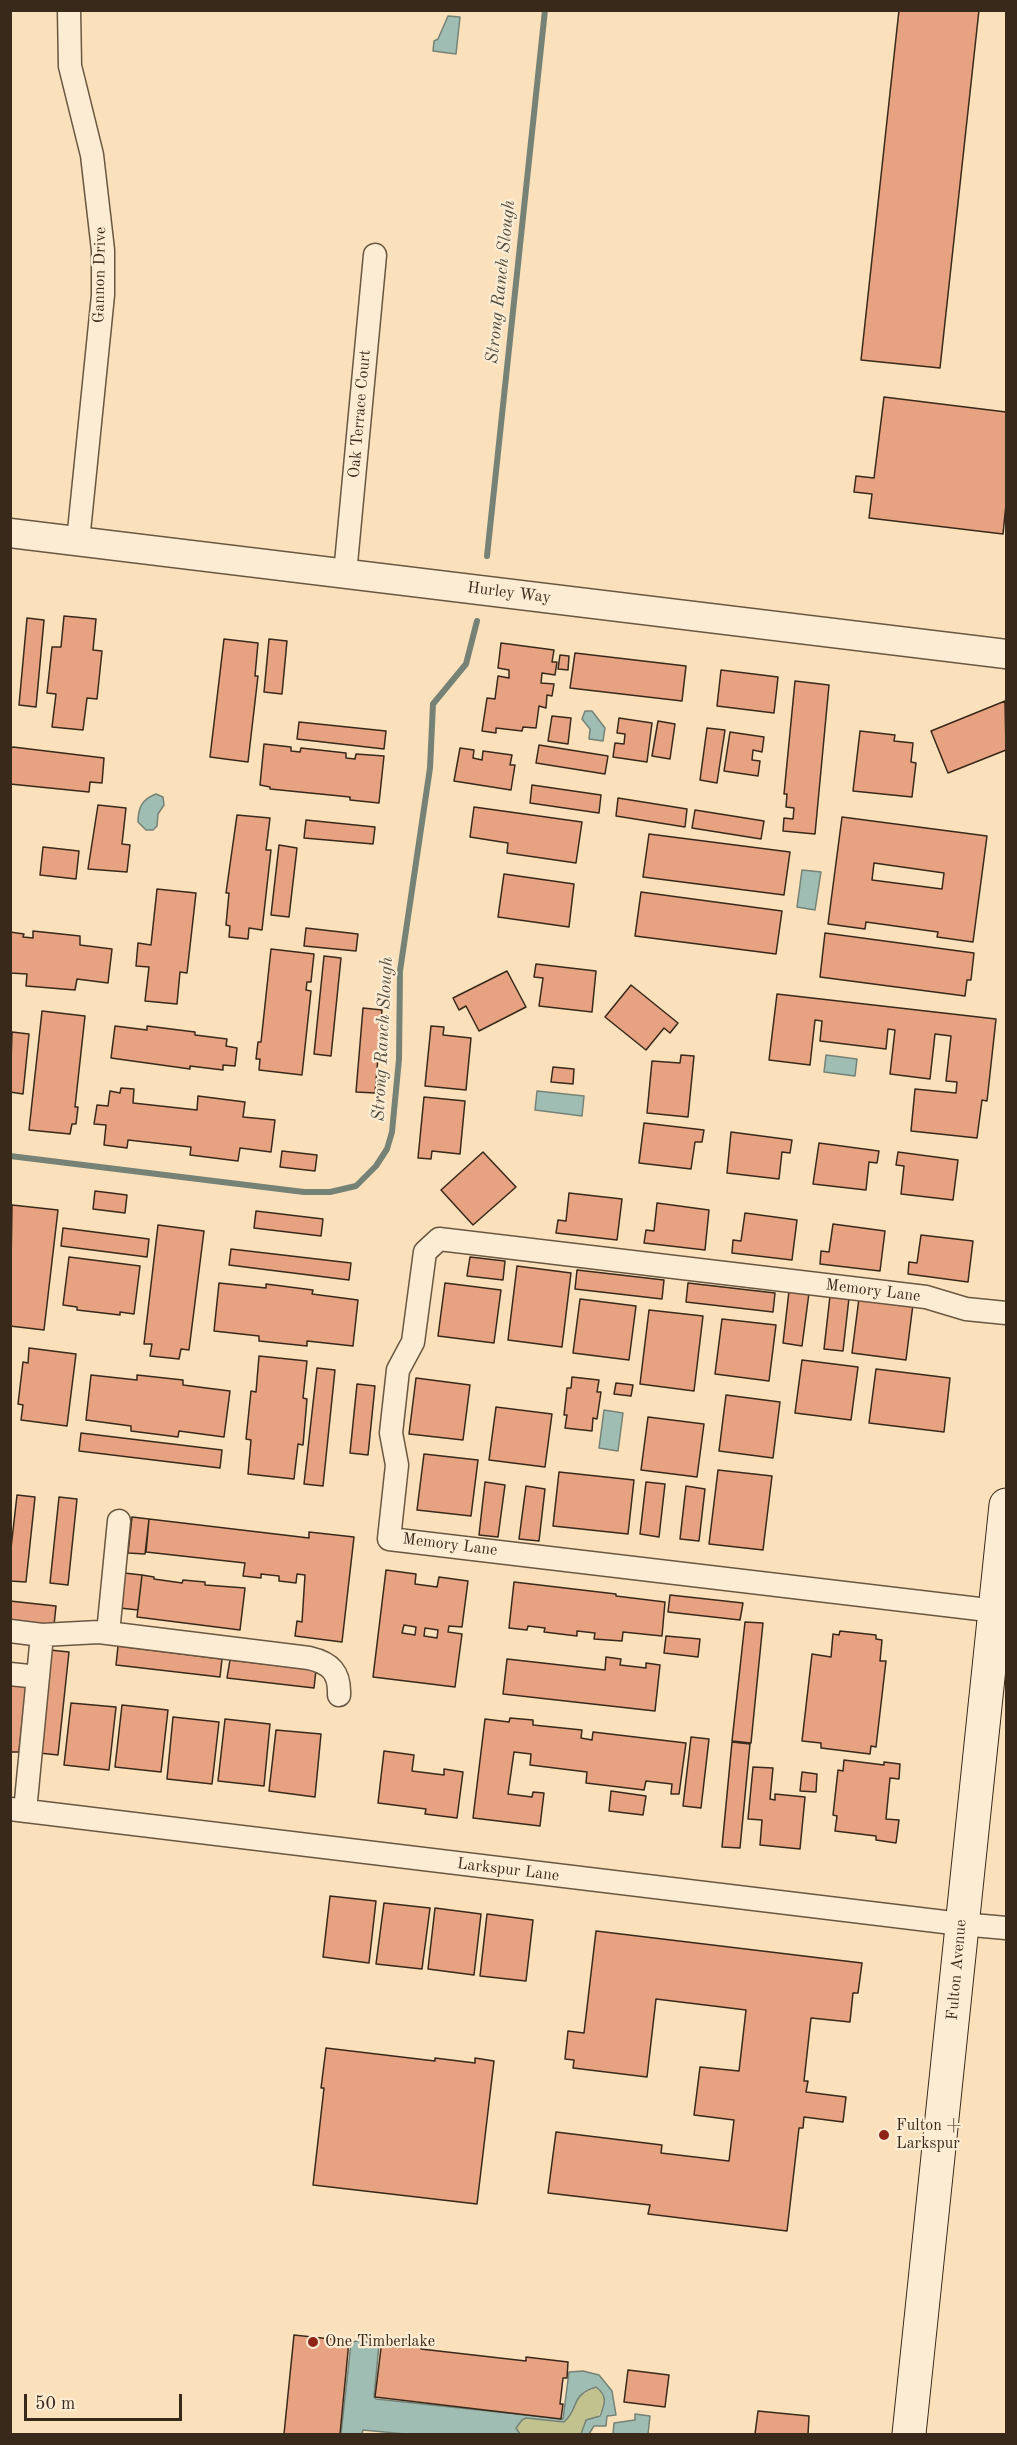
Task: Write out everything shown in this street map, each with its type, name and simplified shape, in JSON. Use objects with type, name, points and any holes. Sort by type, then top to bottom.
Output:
[{"type":"main road","name":"Fulton Avenue","points":[[909,2434],[1006,1505]]},
{"type":"street","name":"Gannon Drive","points":[[69,10],[70,66],[92,155],[103,250],[103,295],[78,541]]},
{"type":"street","name":"Oak Terrace Court","points":[[345,574],[375,255]]},
{"type":"street","name":"Hurley Way","points":[[10,533],[1006,654]]},
{"type":"street","name":"Memory Lane","points":[[996,1611],[389,1539],[398,1465],[392,1433],[398,1370],[413,1342],[424,1252],[439,1239],[926,1297],[966,1309],[1006,1313]]},
{"type":"street","points":[[108,1633],[119,1521]]},
{"type":"street","points":[[10,1632],[42,1635],[108,1633],[318,1660],[326,1663],[337,1676],[339,1695]]},
{"type":"street","points":[[18,1810],[42,1635]]},
{"type":"street","points":[[10,1674],[38,1677]]},
{"type":"street","name":"Larkspur Lane","points":[[18,1810],[1006,1928]]},
{"type":"green space","points":[[596,2387],[602,2393],[604,2405],[601,2412],[581,2434],[518,2433],[516,2429],[526,2418],[560,2422],[573,2410],[578,2397]]},
{"type":"water","points":[[448,16],[460,17],[456,54],[433,51],[434,41],[438,39]]},
{"type":"water","points":[[585,711],[592,711],[605,728],[603,741],[589,739],[590,729],[582,719]]},
{"type":"water","points":[[156,794],[163,797],[164,805],[158,814],[157,826],[153,830],[146,830],[138,822],[139,812],[144,801]]},
{"type":"water","points":[[802,870],[821,872],[815,910],[797,907]]},
{"type":"water","points":[[826,1055],[857,1059],[855,1076],[824,1072]]},
{"type":"water","points":[[537,1091],[584,1096],[582,1116],[535,1110]]},
{"type":"water","points":[[604,1410],[623,1413],[618,1451],[599,1448]]},
{"type":"water","points":[[359,2340],[379,2345],[374,2397],[376,2399],[563,2419],[569,2372],[583,2371],[599,2375],[612,2391],[616,2415],[607,2416],[606,2426],[594,2426],[589,2434],[581,2434],[586,2420],[600,2416],[603,2408],[604,2397],[596,2387],[578,2398],[572,2412],[564,2422],[526,2418],[516,2428],[520,2434],[405,2434],[363,2430],[362,2434],[341,2434],[351,2343]]},
{"type":"water","points":[[635,2414],[650,2416],[648,2434],[613,2434],[614,2423],[635,2420]]},
{"type":"building","points":[[899,10],[979,10],[940,368],[861,360]]},
{"type":"building","points":[[884,397],[1006,412],[1006,504],[1003,534],[869,518],[872,494],[854,492],[856,476],[874,478]]},
{"type":"building","points":[[64,616],[96,619],[93,650],[102,651],[97,699],[87,698],[83,730],[52,727],[56,694],[47,693],[52,647],[61,647]]},
{"type":"building","points":[[27,618],[44,620],[36,707],[19,705]]},
{"type":"building","points":[[224,639],[258,643],[255,676],[258,676],[248,762],[210,757]]},
{"type":"building","points":[[269,639],[287,641],[282,694],[264,692]]},
{"type":"building","points":[[501,643],[554,650],[552,662],[557,662],[555,675],[542,673],[541,683],[554,684],[552,696],[547,695],[546,708],[539,706],[536,728],[523,727],[522,731],[496,728],[496,733],[482,731],[487,698],[495,699],[498,676],[509,678],[509,670],[498,668]]},
{"type":"building","points":[[575,653],[686,666],[682,701],[570,688]]},
{"type":"building","points":[[560,655],[569,656],[568,670],[558,669]]},
{"type":"building","points":[[721,670],[778,677],[774,713],[717,706]]},
{"type":"building","points":[[795,681],[829,685],[815,834],[783,831],[784,818],[793,819],[794,808],[786,807],[787,794],[784,794]]},
{"type":"building","points":[[1005,701],[1006,750],[948,773],[931,731]]},
{"type":"building","points":[[552,716],[571,718],[568,744],[548,741]]},
{"type":"building","points":[[619,718],[652,723],[647,762],[613,757],[615,743],[624,744],[625,734],[617,733]]},
{"type":"building","points":[[658,721],[675,724],[670,759],[652,756]]},
{"type":"building","points":[[299,722],[386,731],[384,749],[297,739]]},
{"type":"building","points":[[707,728],[725,730],[717,783],[700,780]]},
{"type":"building","points":[[860,731],[895,735],[894,741],[913,743],[911,762],[916,763],[912,797],[853,791]]},
{"type":"building","points":[[730,732],[764,737],[762,752],[753,750],[752,760],[760,761],[758,776],[724,771]]},
{"type":"building","points":[[264,744],[291,747],[291,751],[300,752],[301,748],[346,753],[346,758],[355,759],[356,754],[384,756],[379,803],[350,800],[350,797],[270,789],[270,787],[260,785]]},
{"type":"building","points":[[539,745],[608,756],[605,774],[536,763]]},
{"type":"building","points":[[13,747],[104,758],[102,783],[90,782],[89,792],[10,784],[10,749]]},
{"type":"building","points":[[460,748],[474,750],[473,758],[482,760],[483,751],[512,755],[510,765],[515,765],[511,790],[454,781]]},
{"type":"building","points":[[532,785],[601,795],[599,813],[530,803]]},
{"type":"building","points":[[618,798],[687,809],[685,827],[616,816]]},
{"type":"building","points":[[98,805],[126,808],[122,844],[130,845],[127,872],[88,869]]},
{"type":"building","points":[[474,807],[582,822],[576,863],[507,853],[508,843],[470,837]]},
{"type":"building","points":[[695,810],[764,821],[761,839],[692,828]]},
{"type":"building","points":[[237,815],[270,818],[266,850],[271,850],[262,930],[249,928],[248,939],[229,937],[230,926],[226,925],[229,893],[226,893]]},
{"type":"building","points":[[842,817],[987,836],[973,942],[937,937],[938,932],[866,922],[865,929],[828,924]],"holes":[[[874,863],[944,873],[942,889],[872,880]]]},
{"type":"building","points":[[306,820],[375,827],[373,844],[304,838]]},
{"type":"building","points":[[649,834],[790,852],[784,895],[643,877]]},
{"type":"building","points":[[279,845],[297,848],[289,917],[271,915]]},
{"type":"building","points":[[43,847],[79,851],[76,879],[40,875]]},
{"type":"building","points":[[504,874],[574,884],[569,927],[498,917]]},
{"type":"building","points":[[157,889],[196,893],[187,973],[180,972],[177,1004],[145,1001],[149,967],[136,966],[138,943],[151,945]]},
{"type":"building","points":[[641,892],[782,911],[776,954],[635,936]]},
{"type":"building","points":[[306,928],[358,934],[356,951],[304,946]]},
{"type":"building","points":[[33,931],[80,936],[80,945],[112,949],[108,983],[77,979],[75,990],[26,986],[27,974],[10,973],[10,932],[33,938]]},
{"type":"building","points":[[825,933],[974,953],[971,980],[967,980],[965,996],[820,977]]},
{"type":"building","points":[[271,949],[314,954],[311,982],[307,982],[306,990],[311,991],[302,1075],[259,1070],[260,1059],[256,1059],[258,1042],[261,1042]]},
{"type":"building","points":[[324,956],[341,958],[331,1056],[314,1054]]},
{"type":"building","points":[[536,964],[596,971],[592,1012],[539,1006],[543,978],[534,977]]},
{"type":"building","points":[[507,971],[526,1007],[479,1031],[466,1006],[459,1010],[453,998]]},
{"type":"building","points":[[631,985],[678,1023],[670,1033],[664,1028],[646,1050],[605,1017]]},
{"type":"building","points":[[777,994],[996,1019],[987,1101],[982,1100],[977,1138],[911,1131],[915,1089],[956,1093],[957,1082],[946,1081],[951,1036],[935,1034],[930,1079],[890,1074],[895,1030],[888,1029],[886,1049],[820,1041],[822,1021],[815,1020],[810,1065],[769,1060]]},
{"type":"building","points":[[363,1008],[382,1010],[375,1093],[356,1092]]},
{"type":"building","points":[[42,1011],[85,1016],[75,1107],[78,1107],[76,1124],[72,1124],[70,1134],[29,1130]]},
{"type":"building","points":[[115,1026],[147,1030],[147,1026],[227,1039],[226,1046],[237,1048],[235,1066],[223,1065],[223,1070],[190,1066],[190,1069],[111,1058]]},
{"type":"building","points":[[431,1026],[444,1027],[443,1035],[471,1038],[466,1090],[425,1086]]},
{"type":"building","points":[[12,1032],[29,1034],[23,1094],[10,1092]]},
{"type":"building","points":[[681,1055],[694,1056],[688,1117],[647,1113],[652,1061],[680,1063]]},
{"type":"building","points":[[553,1067],[574,1069],[573,1084],[551,1082]]},
{"type":"building","points":[[121,1088],[134,1089],[133,1103],[197,1110],[198,1096],[245,1102],[243,1117],[275,1120],[271,1152],[240,1148],[238,1161],[190,1155],[191,1147],[128,1140],[127,1148],[104,1145],[106,1125],[94,1124],[97,1105],[108,1106],[110,1091],[120,1093]]},
{"type":"building","points":[[424,1097],[465,1101],[460,1154],[432,1151],[431,1159],[418,1158]]},
{"type":"building","points":[[644,1123],[704,1130],[702,1142],[695,1142],[691,1169],[639,1163]]},
{"type":"building","points":[[731,1132],[792,1140],[790,1153],[782,1152],[779,1179],[727,1173]]},
{"type":"building","points":[[819,1143],[879,1151],[877,1163],[869,1162],[866,1190],[813,1184]]},
{"type":"building","points":[[282,1151],[317,1155],[315,1171],[280,1167]]},
{"type":"building","points":[[483,1152],[516,1187],[473,1225],[441,1190]]},
{"type":"building","points":[[898,1152],[958,1160],[953,1200],[901,1194],[904,1166],[896,1165]]},
{"type":"building","points":[[95,1191],[127,1195],[125,1213],[93,1209]]},
{"type":"building","points":[[569,1193],[622,1199],[617,1240],[556,1233],[558,1220],[566,1221]]},
{"type":"building","points":[[657,1203],[709,1210],[705,1250],[644,1243],[646,1230],[654,1231]]},
{"type":"building","points":[[12,1205],[58,1210],[44,1330],[10,1326]]},
{"type":"building","points":[[256,1211],[323,1219],[321,1236],[254,1228]]},
{"type":"building","points":[[745,1213],[797,1220],[792,1260],[732,1253],[733,1240],[741,1241]]},
{"type":"building","points":[[833,1224],[885,1231],[880,1271],[820,1264],[821,1251],[829,1252]]},
{"type":"building","points":[[158,1225],[204,1231],[189,1350],[181,1349],[179,1359],[150,1356],[152,1344],[144,1344]]},
{"type":"building","points":[[63,1228],[149,1239],[147,1257],[61,1246]]},
{"type":"building","points":[[921,1235],[973,1241],[968,1282],[908,1274],[909,1262],[917,1263]]},
{"type":"building","points":[[231,1249],[351,1263],[349,1280],[229,1265]]},
{"type":"building","points":[[69,1257],[140,1266],[134,1314],[120,1312],[120,1315],[77,1310],[77,1307],[63,1305]]},
{"type":"building","points":[[470,1257],[505,1261],[503,1280],[467,1276]]},
{"type":"building","points":[[517,1266],[571,1273],[562,1347],[508,1340]]},
{"type":"building","points":[[577,1270],[664,1280],[662,1299],[575,1289]]},
{"type":"building","points":[[219,1283],[266,1288],[266,1284],[313,1290],[312,1294],[358,1300],[353,1346],[307,1341],[307,1346],[259,1341],[259,1336],[214,1331]]},
{"type":"building","points":[[445,1283],[501,1290],[494,1343],[438,1336]]},
{"type":"building","points":[[688,1283],[775,1293],[773,1312],[686,1302]]},
{"type":"building","points":[[789,1291],[809,1293],[802,1346],[783,1343]]},
{"type":"building","points":[[830,1296],[849,1298],[843,1351],[824,1349]]},
{"type":"building","points":[[859,1298],[913,1304],[906,1360],[852,1353]]},
{"type":"building","points":[[580,1299],[636,1306],[629,1360],[573,1353]]},
{"type":"building","points":[[649,1310],[703,1316],[694,1391],[640,1384]]},
{"type":"building","points":[[722,1319],[776,1325],[769,1381],[715,1374]]},
{"type":"building","points":[[29,1348],[76,1354],[67,1426],[21,1420],[23,1405],[18,1404],[23,1362],[28,1363]]},
{"type":"building","points":[[259,1356],[307,1361],[303,1398],[307,1399],[303,1445],[298,1444],[294,1479],[248,1474],[251,1440],[246,1439],[251,1391],[256,1392]]},
{"type":"building","points":[[802,1360],[858,1367],[851,1420],[795,1413]]},
{"type":"building","points":[[317,1368],[335,1370],[323,1486],[304,1484]]},
{"type":"building","points":[[876,1369],[950,1378],[944,1432],[869,1423]]},
{"type":"building","points":[[91,1375],[137,1380],[137,1375],[183,1380],[183,1385],[230,1391],[224,1437],[179,1431],[178,1437],[131,1431],[131,1426],[86,1420]]},
{"type":"building","points":[[572,1377],[599,1380],[597,1392],[601,1392],[597,1419],[593,1418],[592,1431],[565,1428],[567,1388],[571,1388]]},
{"type":"building","points":[[416,1378],[470,1385],[463,1440],[409,1434]]},
{"type":"building","points":[[616,1383],[633,1385],[631,1396],[614,1394]]},
{"type":"building","points":[[357,1384],[375,1386],[368,1455],[350,1453]]},
{"type":"building","points":[[726,1395],[780,1402],[773,1458],[719,1451]]},
{"type":"building","points":[[496,1407],[552,1414],[545,1467],[489,1460]]},
{"type":"building","points":[[648,1417],[704,1424],[697,1477],[641,1470]]},
{"type":"building","points":[[81,1433],[222,1450],[220,1468],[79,1451]]},
{"type":"building","points":[[424,1454],[478,1460],[471,1516],[417,1510]]},
{"type":"building","points":[[718,1470],[772,1476],[763,1550],[709,1544]]},
{"type":"building","points":[[559,1472],[634,1480],[628,1534],[553,1526]]},
{"type":"building","points":[[485,1482],[505,1485],[498,1537],[479,1535]]},
{"type":"building","points":[[646,1482],[665,1484],[659,1537],[640,1534]]},
{"type":"building","points":[[526,1486],[545,1489],[539,1541],[519,1539]]},
{"type":"building","points":[[686,1486],[705,1489],[699,1541],[680,1539]]},
{"type":"building","points":[[17,1495],[35,1497],[26,1582],[10,1581],[10,1557]]},
{"type":"building","points":[[59,1497],[77,1499],[68,1585],[50,1583]]},
{"type":"building","points":[[132,1517],[149,1519],[145,1554],[128,1553]]},
{"type":"building","points":[[149,1519],[309,1538],[309,1532],[354,1537],[342,1642],[295,1636],[297,1621],[302,1622],[305,1575],[297,1574],[296,1583],[279,1581],[279,1576],[261,1574],[261,1578],[243,1576],[245,1563],[146,1552]]},
{"type":"building","points":[[386,1570],[416,1574],[415,1584],[437,1587],[439,1577],[468,1581],[462,1627],[449,1626],[448,1632],[462,1634],[455,1687],[373,1677]],"holes":[[[404,1625],[416,1627],[415,1635],[402,1633]],[[425,1628],[438,1630],[437,1638],[424,1636]]]},
{"type":"building","points":[[124,1573],[142,1575],[138,1610],[120,1608]]},
{"type":"building","points":[[142,1575],[182,1583],[183,1580],[205,1582],[205,1585],[245,1588],[240,1630],[137,1617]]},
{"type":"building","points":[[514,1582],[665,1602],[662,1636],[623,1632],[622,1641],[594,1639],[595,1633],[577,1631],[577,1636],[544,1632],[545,1628],[528,1626],[527,1630],[509,1628]]},
{"type":"building","points":[[670,1595],[743,1603],[740,1620],[668,1612]]},
{"type":"building","points":[[10,1601],[56,1606],[54,1625],[10,1620]]},
{"type":"building","points":[[745,1622],[763,1623],[751,1743],[732,1741]]},
{"type":"building","points":[[840,1631],[876,1635],[876,1639],[882,1640],[880,1661],[886,1661],[876,1747],[871,1746],[870,1754],[821,1748],[821,1743],[802,1741],[812,1654],[831,1657],[833,1634],[839,1635]]},
{"type":"building","points":[[666,1636],[700,1639],[698,1657],[664,1653]]},
{"type":"building","points":[[118,1646],[222,1659],[220,1677],[116,1665]]},
{"type":"building","points":[[50,1650],[69,1652],[58,1755],[39,1753]]},
{"type":"building","points":[[606,1657],[621,1659],[620,1665],[646,1668],[646,1663],[660,1665],[655,1711],[503,1694],[507,1659],[605,1670]]},
{"type":"building","points":[[230,1660],[316,1670],[314,1688],[227,1678]]},
{"type":"building","points":[[10,1685],[26,1687],[19,1752],[10,1752]]},
{"type":"building","points":[[71,1703],[116,1707],[109,1770],[64,1765]]},
{"type":"building","points":[[122,1705],[168,1710],[161,1772],[115,1767]]},
{"type":"building","points":[[173,1717],[219,1722],[212,1784],[167,1779]]},
{"type":"building","points":[[510,1718],[533,1720],[533,1725],[582,1730],[581,1738],[592,1740],[593,1732],[686,1743],[679,1794],[671,1794],[672,1784],[646,1781],[644,1790],[586,1783],[587,1772],[530,1765],[531,1754],[514,1752],[508,1794],[532,1797],[533,1792],[544,1793],[540,1826],[473,1818],[485,1719],[509,1722]]},
{"type":"building","points":[[225,1719],[270,1724],[264,1786],[218,1781]]},
{"type":"building","points":[[276,1730],[321,1734],[315,1797],[269,1791]]},
{"type":"building","points":[[691,1737],[709,1739],[701,1808],[683,1806]]},
{"type":"building","points":[[732,1742],[750,1744],[740,1848],[722,1847]]},
{"type":"building","points":[[384,1751],[414,1755],[412,1771],[444,1775],[444,1769],[463,1772],[457,1818],[425,1814],[426,1809],[378,1803]]},
{"type":"building","points":[[844,1760],[884,1765],[884,1762],[900,1764],[899,1779],[890,1778],[886,1819],[899,1820],[896,1843],[876,1840],[876,1836],[835,1831],[837,1816],[833,1815],[838,1770],[843,1771]]},
{"type":"building","points":[[753,1767],[773,1768],[770,1799],[775,1800],[775,1794],[805,1797],[800,1849],[760,1845],[762,1820],[748,1819]]},
{"type":"building","points":[[802,1772],[817,1774],[816,1792],[800,1791]]},
{"type":"building","points":[[611,1791],[646,1796],[643,1815],[609,1811]]},
{"type":"building","points":[[330,1896],[376,1901],[369,1963],[323,1957]]},
{"type":"building","points":[[384,1903],[430,1908],[422,1969],[376,1964]]},
{"type":"building","points":[[435,1908],[481,1914],[474,1975],[428,1969]]},
{"type":"building","points":[[487,1914],[533,1920],[526,1981],[480,1976]]},
{"type":"building","points":[[596,1931],[862,1963],[858,1993],[853,1993],[850,2022],[811,2018],[804,2081],[808,2081],[806,2092],[846,2097],[843,2122],[804,2117],[803,2128],[799,2128],[787,2231],[648,2214],[650,2205],[548,2193],[556,2132],[662,2145],[661,2153],[729,2161],[734,2120],[694,2115],[700,2067],[739,2071],[746,2010],[656,1999],[647,2077],[573,2068],[574,2060],[565,2059],[568,2031],[584,2033]]},
{"type":"building","points":[[326,2048],[435,2061],[435,2058],[475,2063],[475,2058],[494,2061],[477,2204],[313,2185]]},
{"type":"building","points":[[294,2335],[349,2341],[340,2434],[284,2434]]},
{"type":"building","points":[[382,2340],[421,2345],[421,2349],[526,2361],[526,2357],[568,2362],[567,2378],[563,2378],[561,2419],[375,2397]]},
{"type":"building","points":[[628,2370],[669,2375],[665,2407],[624,2402]]},
{"type":"building","points":[[758,2411],[809,2416],[808,2434],[755,2434]]},
{"type":"waterway","name":"Strong Ranch Slough","points":[[487,556],[545,10]]},
{"type":"waterway","name":"Strong Ranch Slough","points":[[10,1156],[304,1192],[330,1192],[356,1186],[376,1166],[387,1149],[392,1132],[399,1059],[400,971],[430,768],[433,704],[466,664],[477,621]]},
{"type":"place","name":"Fulton + Larkspur","points":[[884,2135]]},
{"type":"place","name":"One Timberlake","points":[[313,2342]]}]
